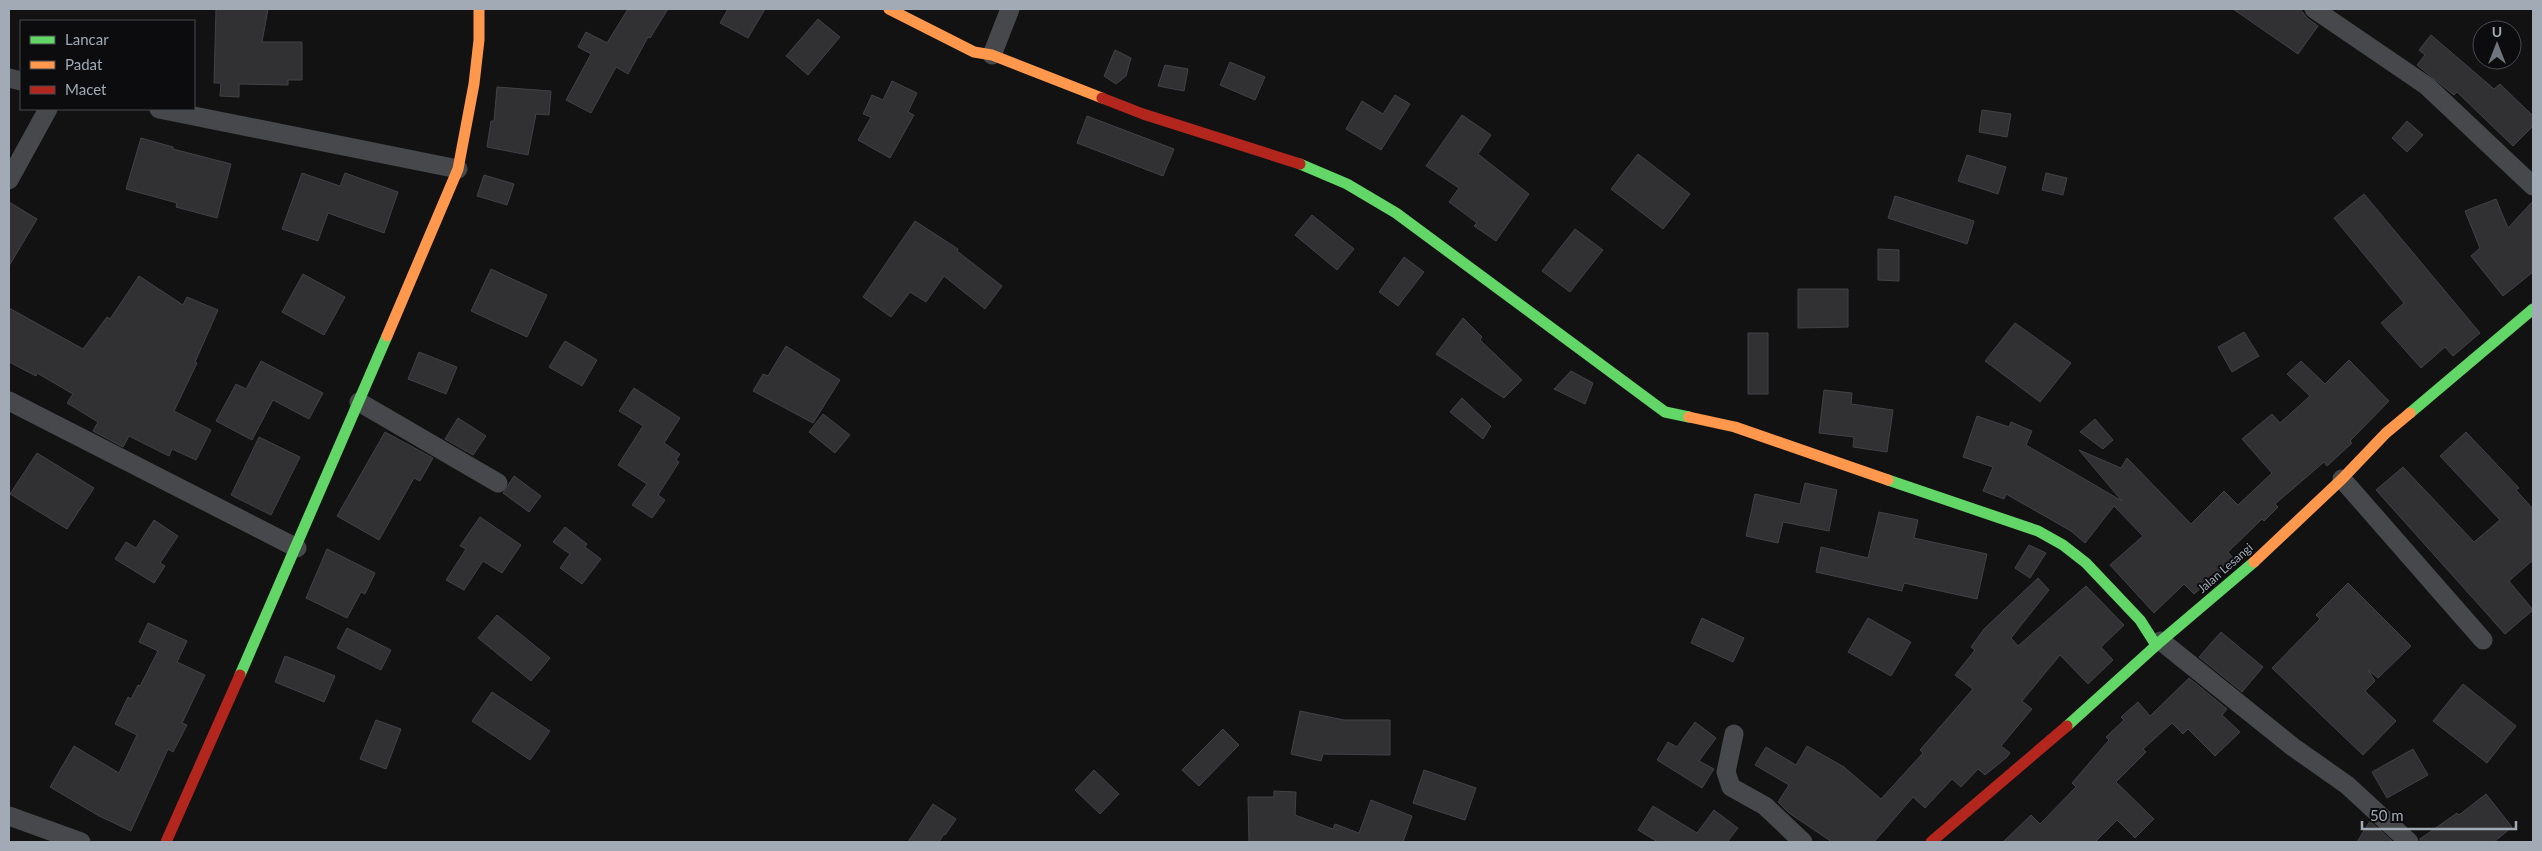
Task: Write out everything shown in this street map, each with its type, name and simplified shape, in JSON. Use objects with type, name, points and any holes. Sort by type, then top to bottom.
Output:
[{"type":"street","points":[[166,842],[298,548],[458,169],[474,84],[479,40],[478,9]]},
{"type":"street","points":[[889,9],[974,52],[992,55],[1143,114],[1292,161],[1347,184],[1396,213],[1665,412],[1735,428],[2038,532],[2063,545],[2086,563],[2140,620],[2158,643],[2293,747],[2347,785],[2409,842]]},
{"type":"street","points":[[992,55],[1010,9]]},
{"type":"street","points":[[2314,9],[2427,86],[2533,186]]},
{"type":"street","points":[[9,180],[47,110]]},
{"type":"street","points":[[164,110],[458,169]]},
{"type":"street","name":"Jalan Lesangi","points":[[1931,842],[2060,732],[2158,643],[2238,576],[2342,479],[2386,433],[2533,309]]},
{"type":"street","points":[[9,401],[298,548]]},
{"type":"street","points":[[359,402],[498,483]]},
{"type":"street","points":[[2342,479],[2483,640]]},
{"type":"street","points":[[1734,734],[1726,772],[1732,787],[1765,806],[1803,842]]},
{"type":"street","points":[[9,816],[81,842]]},
{"type":"building","points":[[216,9],[268,9],[262,42],[302,42],[302,80],[288,80],[288,85],[239,84],[239,97],[220,96],[221,83],[214,83]]},
{"type":"building","points":[[628,9],[668,9],[650,38],[648,37],[628,74],[616,67],[591,113],[566,100],[591,54],[578,47],[586,32],[607,43]]},
{"type":"building","points":[[728,9],[765,9],[748,38],[720,23]]},
{"type":"building","points":[[2233,9],[2300,9],[2307,18],[2318,26],[2298,54]]},
{"type":"building","points":[[818,19],[840,37],[808,75],[786,56]]},
{"type":"building","points":[[2431,35],[2494,89],[2500,84],[2533,116],[2533,126],[2513,146],[2457,92],[2454,95],[2417,65],[2425,55],[2419,50]]},
{"type":"building","points":[[1115,50],[1131,58],[1126,76],[1116,84],[1104,76]]},
{"type":"building","points":[[1230,62],[1265,77],[1255,100],[1220,85]]},
{"type":"building","points":[[1165,65],[1188,69],[1184,91],[1158,86]]},
{"type":"building","points":[[892,81],[917,93],[908,112],[914,115],[890,158],[858,140],[871,117],[863,114],[872,95],[883,100]]},
{"type":"building","points":[[497,87],[551,91],[549,115],[536,114],[528,155],[487,147],[491,121],[494,121]]},
{"type":"building","points":[[1395,95],[1410,104],[1381,150],[1346,129],[1362,101],[1383,114]]},
{"type":"building","points":[[1982,110],[2011,114],[2007,137],[1979,132]]},
{"type":"building","points":[[1462,115],[1491,135],[1478,154],[1529,194],[1496,241],[1474,226],[1477,223],[1449,202],[1459,188],[1426,166]]},
{"type":"building","points":[[1087,116],[1174,149],[1163,176],[1077,143]]},
{"type":"building","points":[[2407,121],[2423,135],[2407,152],[2392,138]]},
{"type":"building","points":[[141,138],[173,147],[173,149],[231,164],[217,218],[176,207],[177,203],[126,189]]},
{"type":"building","points":[[1638,154],[1690,194],[1663,229],[1611,189]]},
{"type":"building","points":[[1967,155],[2006,167],[1998,194],[1958,181]]},
{"type":"building","points":[[302,173],[340,186],[345,173],[398,192],[384,233],[328,213],[318,241],[282,229]]},
{"type":"building","points":[[2046,173],[2067,178],[2063,195],[2042,190]]},
{"type":"building","points":[[484,175],[514,184],[507,205],[477,196]]},
{"type":"building","points":[[2364,194],[2480,333],[2453,356],[2445,347],[2421,368],[2381,323],[2404,303],[2334,218]]},
{"type":"building","points":[[1895,196],[1974,221],[1967,244],[1888,218]]},
{"type":"building","points":[[2496,199],[2508,228],[2533,201],[2533,272],[2503,296],[2471,256],[2480,248],[2465,211]]},
{"type":"building","points":[[9,202],[37,219],[9,266]]},
{"type":"building","points":[[1312,215],[1354,249],[1337,270],[1295,235]]},
{"type":"building","points":[[915,221],[958,249],[957,251],[1002,286],[985,309],[944,276],[926,302],[910,292],[891,317],[863,297]]},
{"type":"building","points":[[1575,229],[1603,250],[1570,292],[1542,271]]},
{"type":"building","points":[[1878,249],[1899,250],[1899,281],[1878,280]]},
{"type":"building","points":[[1404,257],[1424,272],[1398,306],[1379,292]]},
{"type":"building","points":[[491,269],[547,295],[527,337],[471,311]]},
{"type":"building","points":[[303,274],[345,297],[324,335],[282,312]]},
{"type":"building","points":[[139,276],[183,305],[187,297],[218,310],[195,362],[197,363],[174,411],[211,430],[196,460],[172,449],[169,456],[129,436],[123,447],[93,431],[98,422],[67,403],[73,394],[37,373],[36,376],[9,362],[9,308],[83,349],[107,317],[110,319]]},
{"type":"building","points":[[1798,289],[1848,289],[1848,327],[1798,328]]},
{"type":"building","points":[[1463,318],[1482,337],[1480,340],[1522,380],[1504,398],[1436,354]]},
{"type":"building","points":[[2015,323],[2071,363],[2040,402],[1985,361]]},
{"type":"building","points":[[2244,332],[2259,356],[2232,372],[2218,347]]},
{"type":"building","points":[[1748,333],[1768,333],[1768,394],[1748,394]]},
{"type":"building","points":[[565,341],[597,360],[582,386],[549,367]]},
{"type":"building","points":[[786,346],[840,380],[813,423],[753,391],[763,374],[768,376]]},
{"type":"building","points":[[419,352],[457,367],[446,394],[408,379]]},
{"type":"building","points":[[2349,360],[2389,401],[2350,441],[2352,443],[2327,466],[2324,462],[2275,504],[2278,507],[2264,521],[2262,519],[2228,552],[2234,559],[2228,565],[2194,594],[2184,584],[2154,613],[2110,565],[2143,536],[2114,506],[2085,543],[2071,531],[2006,494],[2004,499],[1983,491],[1993,467],[1963,457],[1977,416],[2009,427],[2011,422],[2032,431],[2026,445],[2122,501],[2079,450],[2121,468],[2127,458],[2191,524],[2224,491],[2238,505],[2272,473],[2242,439],[2272,414],[2280,423],[2310,396],[2287,374],[2301,361],[2325,384]]},
{"type":"building","points":[[261,361],[323,393],[309,419],[273,400],[252,440],[216,421],[236,384],[246,389]]},
{"type":"building","points":[[1571,371],[1593,383],[1585,404],[1554,389]]},
{"type":"building","points":[[634,388],[680,418],[664,443],[680,454],[676,460],[679,462],[658,495],[665,500],[652,518],[632,505],[647,484],[618,465],[643,426],[619,411]]},
{"type":"building","points":[[1824,390],[1852,393],[1851,404],[1893,410],[1887,452],[1853,447],[1854,437],[1819,433]]},
{"type":"building","points":[[1462,398],[1491,426],[1483,439],[1450,412]]},
{"type":"building","points":[[823,414],[850,435],[835,453],[809,432]]},
{"type":"building","points":[[458,418],[486,436],[473,455],[445,439]]},
{"type":"building","points":[[2095,419],[2113,440],[2103,449],[2080,432]]},
{"type":"building","points":[[385,432],[433,458],[420,481],[414,478],[379,540],[337,516]]},
{"type":"building","points":[[2466,432],[2519,488],[2516,490],[2533,509],[2533,560],[2509,581],[2533,610],[2505,634],[2376,490],[2403,467],[2474,542],[2500,520],[2440,456]]},
{"type":"building","points":[[259,437],[300,457],[271,515],[231,495]]},
{"type":"building","points":[[37,453],[94,488],[67,529],[10,494]]},
{"type":"building","points":[[514,476],[541,496],[529,512],[503,493]]},
{"type":"building","points":[[1805,483],[1837,490],[1829,531],[1783,522],[1778,543],[1746,536],[1755,494],[1800,504]]},
{"type":"building","points":[[1879,512],[1918,520],[1914,538],[1987,554],[1977,599],[1904,583],[1902,591],[1816,572],[1821,547],[1868,558]]},
{"type":"building","points":[[480,517],[521,545],[502,573],[483,561],[464,590],[446,580],[466,549],[460,546]]},
{"type":"building","points":[[154,520],[178,536],[160,563],[165,566],[154,583],[115,559],[126,542],[136,548]]},
{"type":"building","points":[[565,527],[587,544],[585,547],[601,559],[582,584],[560,568],[570,554],[553,542]]},
{"type":"building","points":[[2029,545],[2046,553],[2030,578],[2015,568]]},
{"type":"building","points":[[327,549],[375,573],[365,594],[361,592],[347,618],[306,598]]},
{"type":"building","points":[[2038,578],[2049,590],[2011,638],[2018,646],[2086,586],[2124,625],[2101,647],[2113,660],[2088,684],[2060,655],[2022,701],[2032,709],[2001,746],[2010,753],[2007,757],[1985,775],[1978,769],[1961,787],[1952,779],[1925,808],[1913,797],[1874,842],[1832,842],[1789,813],[1778,802],[1789,785],[1755,765],[1766,747],[1796,765],[1807,746],[1844,767],[1881,799],[1923,753],[1920,750],[1973,689],[1955,675],[1975,650],[1971,647],[1984,629]]},
{"type":"building","points":[[2348,583],[2411,646],[2378,678],[2368,670],[2375,681],[2365,691],[2396,721],[2363,755],[2272,668],[2320,619],[2316,615]]},
{"type":"building","points":[[497,615],[550,658],[531,681],[478,638]]},
{"type":"building","points":[[1702,618],[1744,638],[1733,662],[1691,643]]},
{"type":"building","points":[[1868,618],[1911,642],[1891,676],[1848,652]]},
{"type":"building","points":[[148,623],[187,641],[177,662],[205,675],[182,723],[187,725],[173,752],[168,749],[131,831],[99,816],[50,787],[74,746],[119,773],[137,735],[115,724],[128,697],[131,699],[138,685],[140,686],[158,651],[139,642]]},
{"type":"building","points":[[347,628],[391,650],[381,670],[337,648]]},
{"type":"building","points":[[2221,632],[2263,667],[2242,692],[2199,657]]},
{"type":"building","points":[[285,656],[335,676],[324,702],[275,682]]},
{"type":"building","points":[[2189,678],[2227,709],[2222,715],[2240,732],[2215,756],[2188,729],[2183,734],[2172,723],[2143,749],[2146,752],[2116,782],[2154,819],[2135,838],[2117,820],[2095,842],[2003,842],[2031,815],[2040,824],[2076,787],[2072,783],[2109,740],[2106,737],[2124,720],[2121,717],[2138,702],[2150,716]]},
{"type":"building","points":[[2463,684],[2516,726],[2487,763],[2433,721]]},
{"type":"building","points":[[492,692],[550,731],[530,760],[472,721]]},
{"type":"building","points":[[1300,711],[1344,720],[1390,720],[1390,755],[1323,754],[1321,761],[1291,754]]},
{"type":"building","points":[[376,720],[401,729],[386,769],[360,759]]},
{"type":"building","points":[[1695,722],[1716,738],[1699,761],[1714,769],[1702,788],[1657,760],[1668,742],[1677,747]]},
{"type":"building","points":[[1223,729],[1239,745],[1199,786],[1182,770]]},
{"type":"building","points":[[2413,749],[2428,775],[2387,798],[2372,772]]},
{"type":"building","points":[[1094,770],[1119,794],[1100,814],[1075,790]]},
{"type":"building","points":[[1424,770],[1476,788],[1465,820],[1413,803]]},
{"type":"building","points":[[1274,791],[1296,792],[1295,815],[1333,829],[1335,824],[1359,833],[1371,800],[1412,816],[1403,842],[1249,842],[1248,797],[1274,797]]},
{"type":"building","points":[[2486,794],[2512,827],[2494,842],[2420,842],[2420,839],[2457,813],[2459,815]]},
{"type":"building","points":[[933,804],[956,819],[939,842],[908,842]]},
{"type":"building","points":[[1653,806],[1697,833],[1714,810],[1738,828],[1727,842],[1658,842],[1638,830]]},
{"type":"building","points":[[2370,821],[2393,842],[2357,842]]},
{"type":"traffic: fast","points":[[1300,164],[1347,184],[1396,213],[1665,412],[1689,417]]},
{"type":"traffic: fast","points":[[2410,413],[2533,309]]},
{"type":"traffic: fast","points":[[240,675],[387,336]]},
{"type":"traffic: fast","points":[[1888,480],[2038,531],[2063,545],[2086,563],[2140,620],[2156,645]]},
{"type":"traffic: fast","points":[[2067,726],[2161,641],[2254,562]]},
{"type":"traffic: slow","points":[[387,336],[458,169],[474,84],[479,40],[479,9]]},
{"type":"traffic: slow","points":[[889,9],[974,52],[992,55],[1102,98]]},
{"type":"traffic: slow","points":[[2254,562],[2342,479],[2386,433],[2410,413]]},
{"type":"traffic: slow","points":[[1689,417],[1735,427],[1888,480]]},
{"type":"traffic: jam","points":[[1102,98],[1143,114],[1300,164]]},
{"type":"traffic: jam","points":[[166,842],[240,675]]},
{"type":"traffic: jam","points":[[1931,842],[2067,726]]}]
